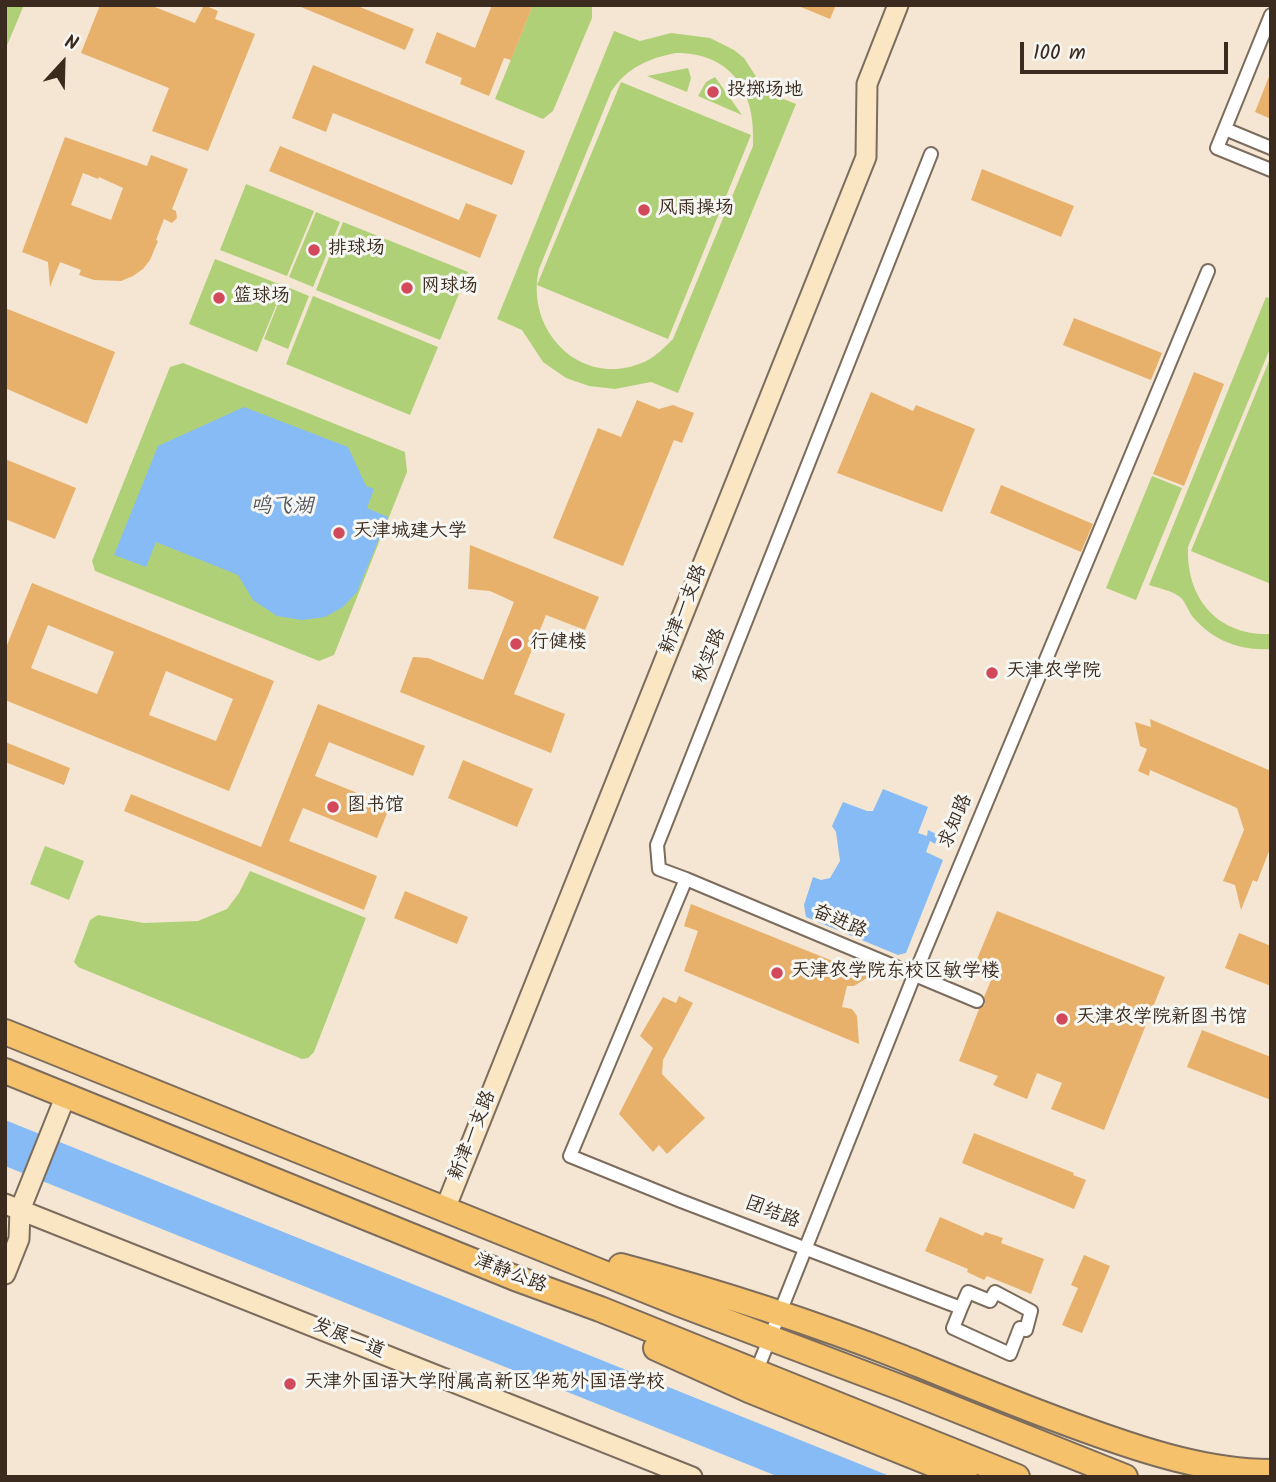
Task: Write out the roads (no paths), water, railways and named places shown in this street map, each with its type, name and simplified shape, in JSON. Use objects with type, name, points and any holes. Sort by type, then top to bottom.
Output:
[{"type":"highway","name":"津静公路","points":[[5,1032],[529,1242],[717,1292],[780,1312],[1126,1445],[1219,1467],[1271,1472]]},
{"type":"highway","points":[[38,1084],[31,1064],[41,1054],[51,1051]]},
{"type":"highway","name":"津静公路","points":[[5,1071],[515,1278],[638,1340],[752,1381]]},
{"type":"highway","points":[[529,1242],[680,1304],[902,1388],[1125,1477]]},
{"type":"highway","points":[[780,1312],[902,1388]]},
{"type":"highway","points":[[752,1381],[965,1477]]},
{"type":"highway","points":[[752,1381],[1017,1477]]},
{"type":"street","name":"新津一支路","points":[[445,1209],[866,157],[867,84],[898,5]]},
{"type":"street","points":[[1271,15],[1217,148],[1271,170]]},
{"type":"street","points":[[1225,129],[1271,148]]},
{"type":"street","name":"秋实路","points":[[686,879],[659,869],[657,845],[931,154]]},
{"type":"street","name":"求知路","points":[[752,1381],[914,976],[1208,271]]},
{"type":"street","name":"奋进路","points":[[686,879],[977,1001]]},
{"type":"street","name":"团结路","points":[[686,879],[570,1156],[961,1308]]},
{"type":"street","points":[[5,1274],[19,1239],[10,1212],[32,1180],[66,1095]]},
{"type":"street","name":"发展一道","points":[[10,1212],[692,1477]]},
{"type":"street","points":[[968,1292],[990,1301],[995,1292],[1031,1311],[1026,1330],[1020,1328],[1010,1354],[953,1328],[961,1308],[968,1292]]},
{"type":"water","name":"鸣飞湖","points":[[244,407],[348,447],[366,486],[374,489],[367,508],[388,517],[357,592],[343,607],[325,617],[302,620],[277,616],[253,600],[238,575],[156,542],[146,567],[114,555],[158,446]]},
{"type":"water","points":[[883,789],[928,807],[918,833],[927,836],[928,830],[938,835],[935,844],[930,841],[926,852],[943,860],[906,953],[898,955],[806,917],[804,905],[813,877],[821,880],[830,878],[840,861],[836,832],[832,826],[843,802],[873,811]]},
{"type":"water","points":[[5,1120],[892,1477],[779,1477],[5,1166]]},
{"type":"place","name":"投掷场地","points":[[713,92]]},
{"type":"place","name":"风雨操场","points":[[644,210]]},
{"type":"place","name":"排球场","points":[[314,250]]},
{"type":"place","name":"网球场","points":[[407,288]]},
{"type":"place","name":"篮球场","points":[[219,298]]},
{"type":"place","name":"天津城建大学","points":[[339,533]]},
{"type":"place","name":"行健楼","points":[[516,644]]},
{"type":"place","name":"天津农学院","points":[[992,673]]},
{"type":"place","name":"图书馆","points":[[333,807]]},
{"type":"place","name":"天津农学院东校区敏学楼","points":[[777,973]]},
{"type":"place","name":"天津农学院新图书馆","points":[[1062,1019]]},
{"type":"place","name":"天津外国语大学附属高新区华苑外国语学校","points":[[290,1384]]}]
